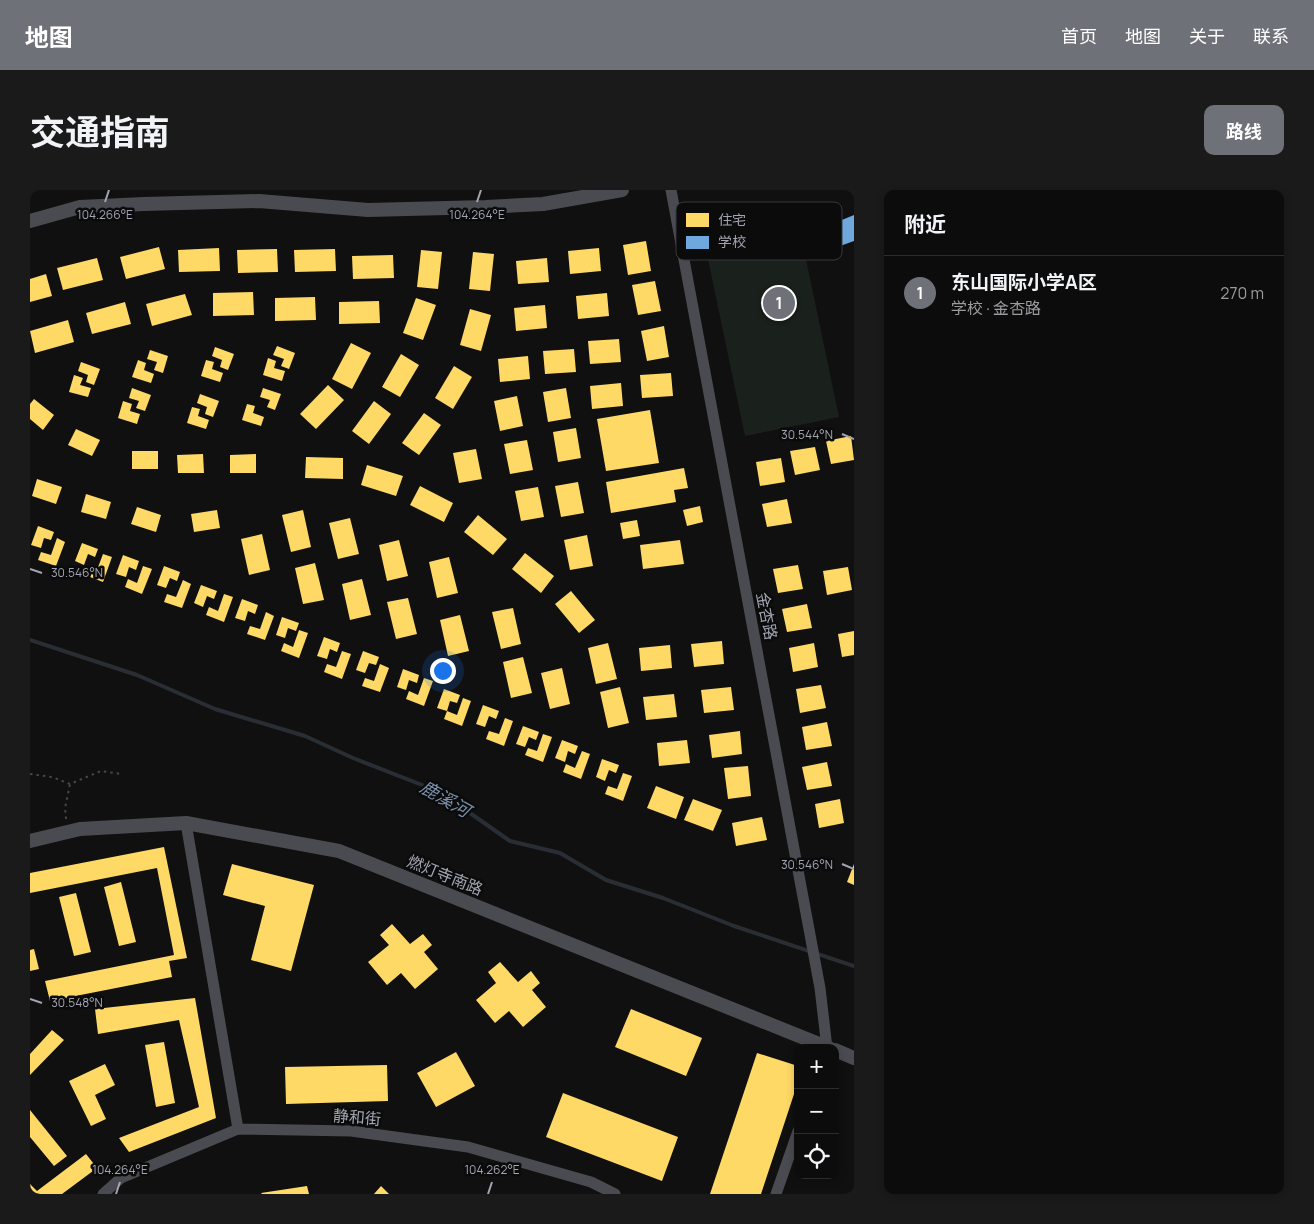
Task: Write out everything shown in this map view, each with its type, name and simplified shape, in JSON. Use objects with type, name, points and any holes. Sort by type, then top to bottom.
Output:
[{"type":"street","points":[[30,221],[80,207],[259,201],[368,210],[486,207],[543,204],[622,190]]},
{"type":"street","name":"金杏路","points":[[671,190],[676,217]]},
{"type":"street","name":"金杏路","points":[[684,260],[820,988],[828,1044]]},
{"type":"street","points":[[186,823],[238,1129]]},
{"type":"street","name":"燃灯寺南路","points":[[30,840],[80,829],[186,823],[339,851],[819,1044]]},
{"type":"street","name":"燃灯寺南路","points":[[839,1052],[854,1058]]},
{"type":"street","name":"静和街","points":[[103,1194],[121,1178],[238,1129],[352,1131],[468,1147],[591,1182],[615,1194]]},
{"type":"street","points":[[776,1194],[797,1134]]},
{"type":"path","points":[[30,774],[52,777],[70,784],[101,771],[122,774]]},
{"type":"path","points":[[66,832],[65,808],[70,784]]},
{"type":"shaded area","points":[[708,260],[806,260],[839,417],[745,436]]},
{"type":"building: 住宅","points":[[646,241],[651,271],[628,275],[623,245]]},
{"type":"building: 住宅","points":[[159,247],[165,269],[126,279],[120,257]]},
{"type":"building: 住宅","points":[[219,248],[220,271],[179,272],[178,250]]},
{"type":"building: 住宅","points":[[599,248],[601,271],[570,274],[568,251]]},
{"type":"building: 住宅","points":[[277,249],[278,272],[238,273],[237,250]]},
{"type":"building: 住宅","points":[[335,249],[336,271],[295,272],[294,250]]},
{"type":"building: 住宅","points":[[421,250],[442,252],[438,289],[417,287]]},
{"type":"building: 住宅","points":[[473,252],[494,254],[490,291],[469,289]]},
{"type":"building: 住宅","points":[[393,255],[394,278],[353,279],[352,256]]},
{"type":"building: 住宅","points":[[97,258],[103,280],[63,290],[57,268]]},
{"type":"building: 住宅","points":[[547,258],[549,282],[518,284],[516,261]]},
{"type":"building: 住宅","points":[[46,274],[52,296],[30,302],[30,279]]},
{"type":"building: 住宅","points":[[655,281],[661,311],[638,315],[632,285]]},
{"type":"building: 住宅","points":[[253,292],[254,315],[213,316],[213,293]]},
{"type":"building: 住宅","points":[[607,293],[609,316],[578,319],[576,296]]},
{"type":"building: 住宅","points":[[185,294],[192,315],[152,326],[146,304]]},
{"type":"building: 住宅","points":[[315,297],[316,320],[275,321],[275,298]]},
{"type":"building: 住宅","points":[[416,298],[436,305],[423,340],[403,333]]},
{"type":"building: 住宅","points":[[379,301],[380,323],[339,324],[339,302]]},
{"type":"building: 住宅","points":[[125,302],[131,324],[92,334],[86,313]]},
{"type":"building: 住宅","points":[[545,305],[547,328],[516,331],[514,308]]},
{"type":"building: 住宅","points":[[470,309],[491,315],[481,351],[460,345]]},
{"type":"building: 住宅","points":[[68,320],[74,342],[35,353],[30,331]]},
{"type":"building: 住宅","points":[[664,326],[669,357],[647,361],[641,331]]},
{"type":"building: 住宅","points":[[619,339],[621,362],[590,364],[588,341]]},
{"type":"building: 住宅","points":[[351,343],[371,353],[352,389],[332,379]]},
{"type":"building: 住宅","points":[[277,346],[295,353],[289,369],[281,366],[284,359],[273,355]]},
{"type":"building: 住宅","points":[[215,347],[234,354],[228,370],[220,367],[222,360],[212,356]]},
{"type":"building: 住宅","points":[[574,349],[576,372],[545,374],[543,351]]},
{"type":"building: 住宅","points":[[150,350],[168,356],[163,373],[154,370],[157,362],[147,359]]},
{"type":"building: 住宅","points":[[401,354],[419,365],[400,397],[382,387]]},
{"type":"building: 住宅","points":[[528,356],[530,379],[500,382],[498,359]]},
{"type":"building: 住宅","points":[[268,358],[276,361],[274,368],[285,371],[282,381],[263,375]]},
{"type":"building: 住宅","points":[[138,360],[146,363],[144,370],[154,374],[151,383],[132,377]]},
{"type":"building: 住宅","points":[[206,360],[214,362],[212,369],[223,373],[220,382],[201,376]]},
{"type":"building: 住宅","points":[[81,362],[100,369],[94,385],[86,382],[88,375],[78,371]]},
{"type":"building: 住宅","points":[[454,366],[472,377],[453,409],[435,398]]},
{"type":"building: 住宅","points":[[671,373],[673,396],[642,398],[640,375]]},
{"type":"building: 住宅","points":[[74,375],[83,378],[80,385],[91,388],[88,397],[69,392]]},
{"type":"building: 住宅","points":[[621,383],[623,406],[592,409],[590,386]]},
{"type":"building: 住宅","points":[[328,385],[344,400],[316,429],[300,414]]},
{"type":"building: 住宅","points":[[132,388],[151,395],[145,411],[136,408],[139,401],[129,398]]},
{"type":"building: 住宅","points":[[263,388],[281,394],[275,410],[267,407],[270,400],[260,397]]},
{"type":"building: 住宅","points":[[566,388],[571,418],[548,422],[543,392]]},
{"type":"building: 住宅","points":[[200,394],[219,401],[213,417],[205,414],[207,407],[197,403]]},
{"type":"building: 住宅","points":[[517,396],[523,426],[500,431],[494,401]]},
{"type":"building: 住宅","points":[[34,399],[54,415],[43,430],[30,419],[30,404]]},
{"type":"building: 住宅","points":[[123,401],[132,404],[130,411],[140,414],[137,424],[118,418]]},
{"type":"building: 住宅","points":[[374,401],[391,414],[369,444],[352,431]]},
{"type":"building: 住宅","points":[[247,404],[255,406],[253,413],[264,417],[261,426],[242,420]]},
{"type":"building: 住宅","points":[[192,407],[200,409],[198,416],[209,420],[206,429],[187,423]]},
{"type":"building: 住宅","points":[[650,410],[659,463],[606,471],[597,419]]},
{"type":"building: 住宅","points":[[424,413],[441,425],[419,455],[402,443]]},
{"type":"building: 住宅","points":[[576,428],[581,458],[558,462],[553,432]]},
{"type":"building: 住宅","points":[[76,429],[100,440],[92,456],[68,445]]},
{"type":"building: 住宅","points":[[851,436],[854,460],[831,464],[826,441]]},
{"type":"building: 住宅","points":[[527,440],[533,470],[510,474],[504,444]]},
{"type":"building: 住宅","points":[[815,447],[820,470],[795,475],[790,451]]},
{"type":"building: 住宅","points":[[476,449],[482,479],[459,483],[453,453]]},
{"type":"building: 住宅","points":[[132,451],[158,451],[158,469],[132,469]]},
{"type":"building: 住宅","points":[[203,454],[204,473],[178,473],[177,455]]},
{"type":"building: 住宅","points":[[256,454],[256,473],[230,473],[230,455]]},
{"type":"building: 住宅","points":[[306,457],[343,458],[343,479],[305,478]]},
{"type":"building: 住宅","points":[[781,458],[785,482],[760,486],[756,462]]},
{"type":"building: 住宅","points":[[367,465],[403,476],[396,496],[361,485]]},
{"type":"building: 住宅","points":[[684,468],[688,488],[674,490],[676,502],[611,513],[606,482]]},
{"type":"building: 住宅","points":[[37,479],[62,487],[56,504],[32,496]]},
{"type":"building: 住宅","points":[[578,482],[584,513],[561,517],[555,486]]},
{"type":"building: 住宅","points":[[420,486],[453,503],[444,522],[410,505]]},
{"type":"building: 住宅","points":[[538,487],[544,517],[521,521],[515,491]]},
{"type":"building: 住宅","points":[[86,494],[111,502],[106,519],[81,512]]},
{"type":"building: 住宅","points":[[787,499],[792,523],[767,527],[762,504]]},
{"type":"building: 住宅","points":[[700,506],[703,522],[687,526],[683,510]]},
{"type":"building: 住宅","points":[[137,507],[161,515],[156,532],[131,524]]},
{"type":"building: 住宅","points":[[217,510],[220,528],[194,532],[191,514]]},
{"type":"building: 住宅","points":[[303,510],[311,547],[291,552],[282,515]]},
{"type":"building: 住宅","points":[[478,515],[507,539],[493,555],[464,532]]},
{"type":"building: 住宅","points":[[350,518],[359,554],[338,559],[329,523]]},
{"type":"building: 住宅","points":[[637,520],[640,536],[623,539],[620,523]]},
{"type":"building: 住宅","points":[[38,526],[54,532],[51,540],[44,538],[41,548],[31,545]]},
{"type":"building: 住宅","points":[[262,534],[270,570],[249,575],[241,539]]},
{"type":"building: 住宅","points":[[587,535],[593,566],[570,570],[564,540]]},
{"type":"building: 住宅","points":[[57,538],[65,542],[56,566],[38,560],[41,552],[51,555]]},
{"type":"building: 住宅","points":[[399,540],[408,576],[387,581],[379,545]]},
{"type":"building: 住宅","points":[[680,540],[684,564],[643,569],[640,545]]},
{"type":"building: 住宅","points":[[82,543],[98,549],[95,557],[88,554],[84,565],[75,561]]},
{"type":"building: 住宅","points":[[525,553],[554,576],[541,593],[512,569]]},
{"type":"building: 住宅","points":[[103,554],[112,557],[103,582],[85,575],[88,567],[97,570]]},
{"type":"building: 住宅","points":[[123,555],[139,561],[136,570],[129,567],[126,577],[116,574]]},
{"type":"building: 住宅","points":[[449,557],[458,593],[437,598],[429,562]]},
{"type":"building: 住宅","points":[[315,563],[324,600],[303,604],[295,568]]},
{"type":"building: 住宅","points":[[798,565],[803,589],[778,593],[773,569]]},
{"type":"building: 住宅","points":[[143,566],[152,569],[142,594],[125,587],[128,579],[137,583]]},
{"type":"building: 住宅","points":[[164,566],[180,572],[177,581],[170,578],[166,588],[157,585]]},
{"type":"building: 住宅","points":[[848,567],[852,590],[827,595],[823,571]]},
{"type":"building: 住宅","points":[[362,579],[371,615],[350,620],[342,584]]},
{"type":"building: 住宅","points":[[183,580],[191,584],[182,608],[164,602],[167,594],[176,597]]},
{"type":"building: 住宅","points":[[201,585],[217,591],[214,599],[207,596],[203,607],[194,603]]},
{"type":"building: 住宅","points":[[571,591],[595,620],[579,633],[555,604]]},
{"type":"building: 住宅","points":[[224,594],[233,597],[224,622],[206,615],[209,607],[218,611]]},
{"type":"building: 住宅","points":[[408,598],[417,634],[396,639],[387,602]]},
{"type":"building: 住宅","points":[[242,599],[258,605],[255,614],[248,611],[245,621],[235,618]]},
{"type":"building: 住宅","points":[[807,604],[812,628],[787,632],[782,609]]},
{"type":"building: 住宅","points":[[513,608],[521,644],[501,649],[492,612]]},
{"type":"building: 住宅","points":[[266,612],[274,616],[265,640],[247,634],[250,626],[260,629]]},
{"type":"building: 住宅","points":[[460,615],[469,651],[448,656],[440,620]]},
{"type":"building: 住宅","points":[[282,617],[299,623],[296,631],[288,628],[285,638],[276,635]]},
{"type":"building: 住宅","points":[[299,630],[308,633],[299,658],[281,651],[284,643],[293,647]]},
{"type":"building: 住宅","points":[[854,631],[854,655],[842,657],[838,634]]},
{"type":"building: 住宅","points":[[324,637],[340,643],[337,652],[330,649],[327,659],[317,656]]},
{"type":"building: 住宅","points":[[722,641],[724,664],[694,667],[691,644]]},
{"type":"building: 住宅","points":[[608,643],[617,679],[596,684],[588,648]]},
{"type":"building: 住宅","points":[[814,643],[818,667],[793,672],[789,648]]},
{"type":"building: 住宅","points":[[670,645],[672,668],[641,671],[639,648]]},
{"type":"building: 住宅","points":[[342,651],[351,654],[342,679],[324,672],[327,664],[336,667]]},
{"type":"building: 住宅","points":[[363,651],[379,657],[376,665],[369,663],[365,673],[356,670]]},
{"type":"building: 住宅","points":[[523,657],[532,693],[511,698],[503,662]]},
{"type":"building: 住宅","points":[[380,664],[389,668],[380,692],[362,686],[365,678],[374,681]]},
{"type":"building: 住宅","points":[[562,668],[570,704],[550,709],[541,673]]},
{"type":"building: 住宅","points":[[403,669],[419,675],[417,683],[409,680],[406,690],[397,687]]},
{"type":"building: 住宅","points":[[424,678],[433,681],[424,706],[406,699],[409,691],[418,695]]},
{"type":"building: 住宅","points":[[821,685],[826,708],[800,713],[796,689]]},
{"type":"building: 住宅","points":[[620,687],[629,723],[608,728],[600,692]]},
{"type":"building: 住宅","points":[[731,687],[734,710],[704,713],[701,690]]},
{"type":"building: 住宅","points":[[444,689],[460,695],[457,703],[450,701],[447,711],[437,708]]},
{"type":"building: 住宅","points":[[674,694],[677,717],[646,720],[643,697]]},
{"type":"building: 住宅","points":[[463,698],[471,701],[462,726],[444,719],[447,711],[457,715]]},
{"type":"building: 住宅","points":[[483,705],[499,711],[496,719],[489,716],[485,727],[476,724]]},
{"type":"building: 住宅","points":[[505,718],[513,721],[504,746],[486,739],[489,731],[499,734]]},
{"type":"building: 住宅","points":[[827,722],[832,746],[806,750],[802,727]]},
{"type":"building: 住宅","points":[[523,726],[539,732],[536,740],[529,737],[525,747],[516,744]]},
{"type":"building: 住宅","points":[[740,731],[742,754],[712,758],[709,735]]},
{"type":"building: 住宅","points":[[543,734],[552,737],[543,762],[525,755],[528,748],[537,751]]},
{"type":"building: 住宅","points":[[562,740],[578,746],[575,754],[568,751],[565,762],[555,758]]},
{"type":"building: 住宅","points":[[687,740],[690,763],[659,766],[657,743]]},
{"type":"building: 住宅","points":[[582,751],[590,754],[581,779],[563,772],[566,764],[575,768]]},
{"type":"building: 住宅","points":[[602,759],[619,765],[616,773],[609,770],[605,781],[596,777]]},
{"type":"building: 住宅","points":[[827,762],[832,786],[807,790],[802,767]]},
{"type":"building: 住宅","points":[[748,766],[751,796],[728,799],[724,768]]},
{"type":"building: 住宅","points":[[623,773],[632,776],[623,801],[605,794],[608,786],[617,789]]},
{"type":"building: 住宅","points":[[656,786],[684,797],[676,819],[647,808]]},
{"type":"building: 住宅","points":[[693,799],[722,810],[713,831],[684,820]]},
{"type":"building: 住宅","points":[[840,799],[844,823],[819,828],[815,804]]},
{"type":"building: 住宅","points":[[762,817],[767,840],[736,846],[732,823]]},
{"type":"building: 住宅","points":[[164,847],[187,958],[169,961],[172,977],[50,1001],[45,981],[174,955],[157,868],[30,893],[30,873]]},
{"type":"building: 住宅","points":[[232,864],[314,885],[291,971],[251,960],[265,906],[223,895]]},
{"type":"building: 住宅","points":[[854,864],[854,885],[847,882]]},
{"type":"building: 住宅","points":[[121,882],[136,942],[119,946],[104,887]]},
{"type":"building: 住宅","points":[[76,893],[91,952],[74,956],[59,897]]},
{"type":"building: 住宅","points":[[392,924],[410,944],[423,934],[432,945],[424,952],[438,969],[415,989],[401,973],[387,985],[368,962],[389,945],[380,935]]},
{"type":"building: 住宅","points":[[34,949],[39,969],[30,971],[30,950]]},
{"type":"building: 住宅","points":[[500,962],[518,982],[531,971],[540,983],[532,990],[546,1007],[523,1027],[509,1011],[495,1023],[476,1000],[496,983],[488,972]]},
{"type":"building: 住宅","points":[[195,998],[216,1118],[129,1152],[119,1138],[199,1107],[179,1020],[98,1034],[95,1009]]},
{"type":"building: 住宅","points":[[631,1009],[702,1038],[686,1076],[615,1047]]},
{"type":"building: 住宅","points":[[52,1030],[64,1040],[30,1075],[30,1054]]},
{"type":"building: 住宅","points":[[164,1042],[175,1103],[156,1107],[145,1045]]},
{"type":"building: 住宅","points":[[456,1052],[475,1086],[436,1107],[417,1073]]},
{"type":"building: 住宅","points":[[757,1053],[794,1065],[794,1094],[761,1194],[710,1194]]},
{"type":"building: 住宅","points":[[105,1064],[115,1085],[95,1095],[106,1119],[91,1126],[69,1081]]},
{"type":"building: 住宅","points":[[387,1065],[388,1101],[286,1104],[285,1067]]},
{"type":"building: 住宅","points":[[563,1093],[678,1137],[662,1181],[546,1137]]},
{"type":"building: 住宅","points":[[30,1110],[67,1156],[54,1166],[30,1137]]},
{"type":"building: 住宅","points":[[86,1154],[97,1168],[62,1194],[30,1194],[30,1184],[37,1191]]},
{"type":"building: 住宅","points":[[307,1186],[309,1194],[261,1193]]},
{"type":"building: 住宅","points":[[381,1186],[389,1194],[374,1194]]},
{"type":"building: 学校","points":[[854,215],[854,241],[842,245],[842,220]]},
{"type":"waterway","name":"鹿溪河","points":[[30,640],[137,675],[215,709],[305,736],[353,758],[440,792],[510,841],[560,853],[606,880],[663,898],[734,926],[854,966]]},
{"type":"place","name":"东山国际小学A区","points":[[779,303]]}]
